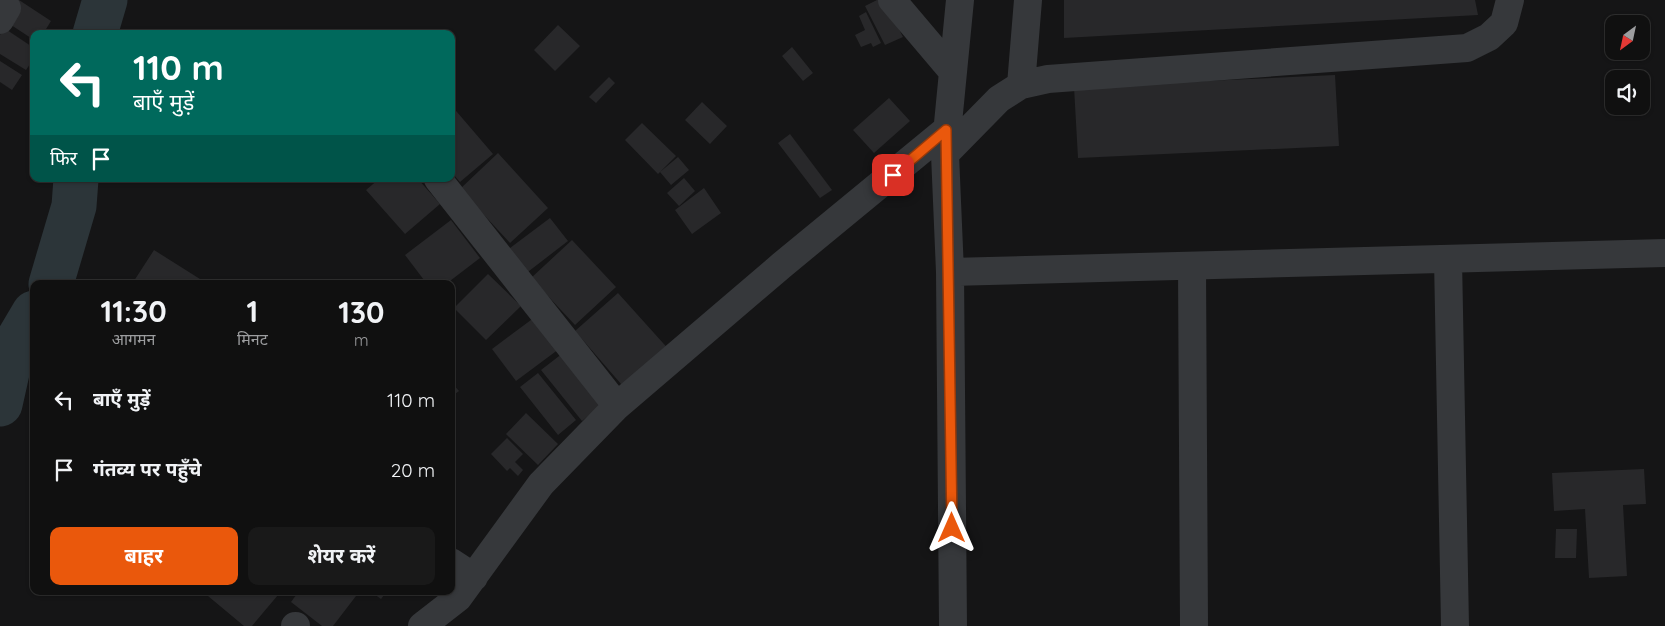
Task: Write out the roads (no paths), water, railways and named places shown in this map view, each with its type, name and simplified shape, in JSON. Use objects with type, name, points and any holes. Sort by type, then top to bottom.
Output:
[{"type":"street","points":[[892,0],[953,72]]},
{"type":"street","points":[[953,626],[950,272],[946,142],[960,0]]},
{"type":"street","points":[[1021,85],[1028,0]]},
{"type":"street","points":[[422,626],[458,598],[541,484],[617,406],[782,265],[1021,85],[1048,79],[1468,48],[1489,37],[1504,23],[1510,0]]},
{"type":"street","points":[[0,3],[7,8],[0,20]]},
{"type":"street","points":[[440,182],[617,406]]},
{"type":"street","points":[[950,272],[1665,253]]},
{"type":"street","points":[[1448,259],[1455,626]]},
{"type":"street","points":[[1192,267],[1194,626]]},
{"type":"street","points":[[455,565],[474,577]]},
{"type":"waterway","points":[[96,30],[105,0]]},
{"type":"waterway","points":[[52,280],[74,206],[76,182]]},
{"type":"waterway","points":[[0,404],[12,350],[30,320]]}]
